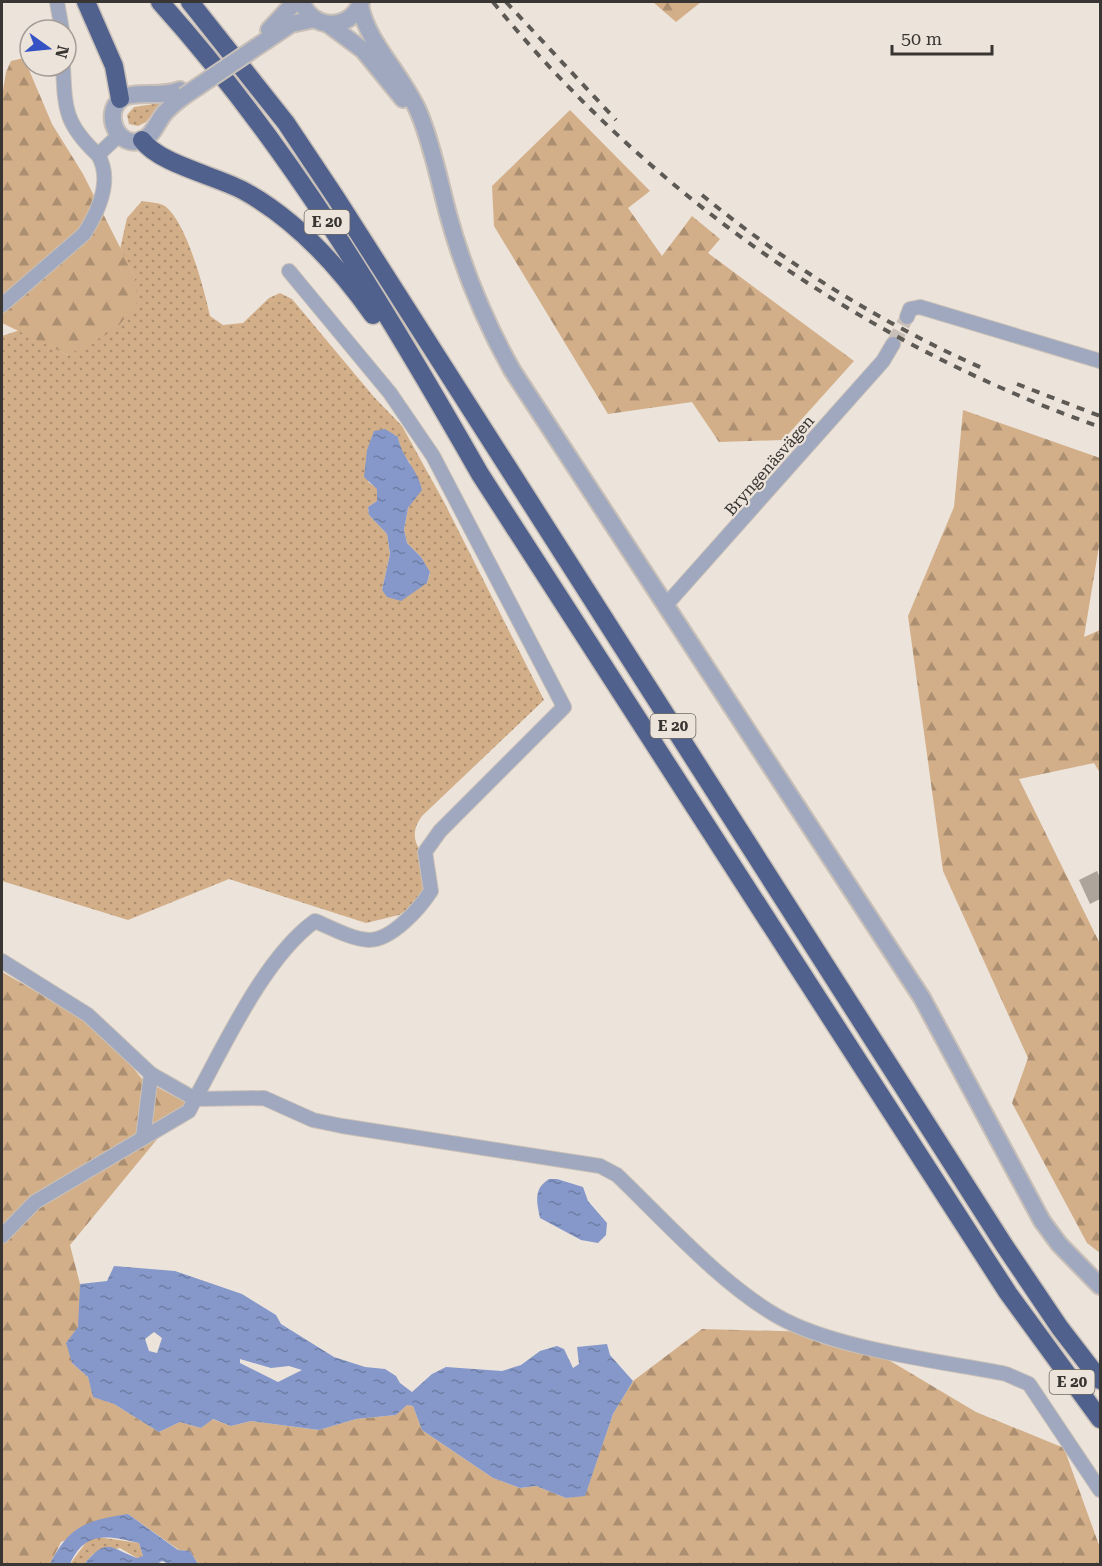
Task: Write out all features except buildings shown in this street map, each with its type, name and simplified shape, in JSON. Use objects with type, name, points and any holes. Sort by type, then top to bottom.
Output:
[{"type":"highway","points":[[86,2],[114,66],[120,99]]},
{"type":"highway","name":"E 20","points":[[160,2],[210,59],[275,144],[417,364],[480,474],[1002,1283],[1101,1419]]},
{"type":"highway","name":"E 20","points":[[190,2],[286,123],[336,198],[1004,1245],[1060,1328],[1101,1380]]},
{"type":"highway","points":[[142,140],[157,154],[246,192],[297,229],[362,299],[391,341],[417,364]]},
{"type":"street","points":[[57,2],[60,18]]},
{"type":"street","points":[[265,38],[295,2]]},
{"type":"street","points":[[302,2],[321,22],[347,36],[379,66],[416,122],[422,126]]},
{"type":"street","points":[[182,93],[130,95],[120,99],[112,120],[119,135],[132,141],[142,140],[151,134],[182,93],[265,38],[291,24],[345,21],[361,3]]},
{"type":"street","points":[[361,3],[366,28],[402,78],[414,102],[465,271],[490,330],[538,413],[922,998],[1042,1221],[1059,1244],[1101,1286]]},
{"type":"street","points":[[2,304],[84,234],[93,219],[102,193],[104,171],[98,155],[83,142],[71,123],[66,106],[64,78]]},
{"type":"street","points":[[98,155],[119,135]]},
{"type":"street","points":[[2,1236],[35,1203],[189,1112],[258,985],[295,935],[315,921],[346,935],[371,940],[402,926],[431,891],[425,852],[440,831],[564,708],[433,456],[390,393],[289,271]]},
{"type":"street","points":[[907,317],[910,309],[920,307],[1101,362]]},
{"type":"street","name":"Bryngenäsvägen","points":[[666,605],[883,361],[892,344]]},
{"type":"street","points":[[2,961],[88,1015],[151,1074],[195,1099],[264,1098],[313,1120],[342,1126],[600,1166],[617,1175],[738,1290],[778,1317],[829,1337],[1006,1374],[1029,1384],[1101,1490]]},
{"type":"street","points":[[143,1138],[151,1074]]},
{"type":"green space","points":[[653,2],[701,2],[676,22]]},
{"type":"green space","points":[[18,59],[18,78],[32,78],[52,124],[83,174],[136,279],[136,305],[115,330],[68,355],[2,323],[2,97],[6,72],[11,61]]},
{"type":"green space","points":[[161,103],[146,122],[138,126],[129,124],[127,115],[134,107]]},
{"type":"green space","points":[[570,110],[650,191],[628,208],[662,256],[692,216],[720,239],[708,253],[854,361],[783,440],[719,442],[692,402],[608,414],[494,226],[492,186]]},
{"type":"green space","points":[[142,201],[165,206],[180,227],[194,257],[210,316],[223,325],[243,323],[269,298],[280,293],[292,299],[374,397],[402,426],[444,502],[544,700],[422,816],[415,834],[416,843],[421,852],[419,858],[424,879],[422,894],[416,904],[399,915],[366,923],[229,879],[128,920],[2,881],[2,336],[20,330],[68,355],[136,279],[120,249],[127,218]],"holes":[[[398,437],[401,452],[410,463],[412,500],[408,508],[404,530],[407,543],[421,557],[430,573],[427,583],[382,590],[390,554],[387,534],[369,515],[368,507],[377,501],[377,488],[368,482]]]},
{"type":"green space","points":[[963,410],[1100,458],[1100,540],[1084,637],[1100,630],[1100,773],[1094,763],[1019,779],[1100,944],[1100,1253],[1087,1243],[1012,1103],[1028,1058],[943,871],[908,616],[954,507]]},
{"type":"green space","points":[[2,972],[84,1019],[117,1047],[142,1079],[187,1103],[70,1245],[80,1284],[81,1310],[72,1363],[88,1377],[94,1397],[114,1404],[159,1432],[180,1422],[201,1428],[212,1419],[231,1426],[251,1421],[319,1430],[356,1419],[396,1415],[407,1405],[413,1406],[422,1430],[493,1478],[520,1488],[536,1486],[566,1498],[585,1495],[613,1414],[633,1381],[702,1329],[816,1332],[855,1340],[976,1412],[1064,1448],[1100,1548],[1100,1564],[198,1564],[190,1551],[179,1550],[128,1514],[61,1542],[50,1564],[2,1564]]},
{"type":"green space","points":[[98,1537],[139,1543],[143,1556],[137,1558],[120,1548],[93,1554],[84,1564],[70,1564],[87,1541]]},
{"type":"water","points":[[385,429],[398,437],[403,452],[420,483],[422,490],[408,508],[404,530],[407,543],[421,557],[430,572],[427,583],[401,601],[387,597],[382,590],[390,554],[387,534],[369,515],[368,507],[377,501],[377,489],[364,477],[367,450],[374,431]]},
{"type":"water","points":[[549,1179],[557,1179],[583,1187],[588,1201],[607,1223],[606,1235],[598,1243],[581,1240],[540,1218],[537,1196],[540,1187]]},
{"type":"water","points":[[114,1266],[175,1271],[242,1294],[276,1315],[281,1324],[334,1357],[365,1367],[385,1369],[396,1376],[400,1383],[412,1392],[432,1374],[446,1367],[502,1371],[521,1365],[540,1351],[557,1346],[564,1349],[573,1368],[579,1364],[577,1347],[607,1344],[610,1355],[633,1381],[613,1414],[585,1496],[566,1498],[536,1486],[520,1488],[493,1478],[422,1430],[413,1406],[407,1405],[396,1415],[356,1419],[319,1430],[251,1421],[231,1426],[213,1419],[201,1428],[180,1422],[159,1432],[114,1404],[93,1397],[88,1377],[72,1363],[66,1343],[78,1327],[80,1284],[107,1281]],"holes":[[[154,1332],[162,1338],[157,1353],[149,1351],[145,1339]],[[240,1359],[271,1368],[289,1366],[302,1370],[278,1382],[240,1363]]]},
{"type":"water","points":[[128,1514],[178,1550],[190,1551],[198,1564],[169,1564],[162,1561],[157,1564],[84,1564],[104,1547],[115,1548],[137,1558],[143,1556],[139,1543],[99,1538],[83,1545],[70,1564],[50,1564],[64,1541],[81,1527],[90,1522]]},
{"type":"tunnel","points":[[893,344],[907,317]]},
{"type":"railway","points":[[493,2],[555,72],[621,138],[692,200],[768,256],[847,307],[929,353],[1013,393],[1100,427]]},
{"type":"railway","points":[[506,2],[616,120]]},
{"type":"railway","points":[[702,195],[767,245],[836,291],[908,332],[982,368]]},
{"type":"railway","points":[[1017,384],[1100,416]]}]
